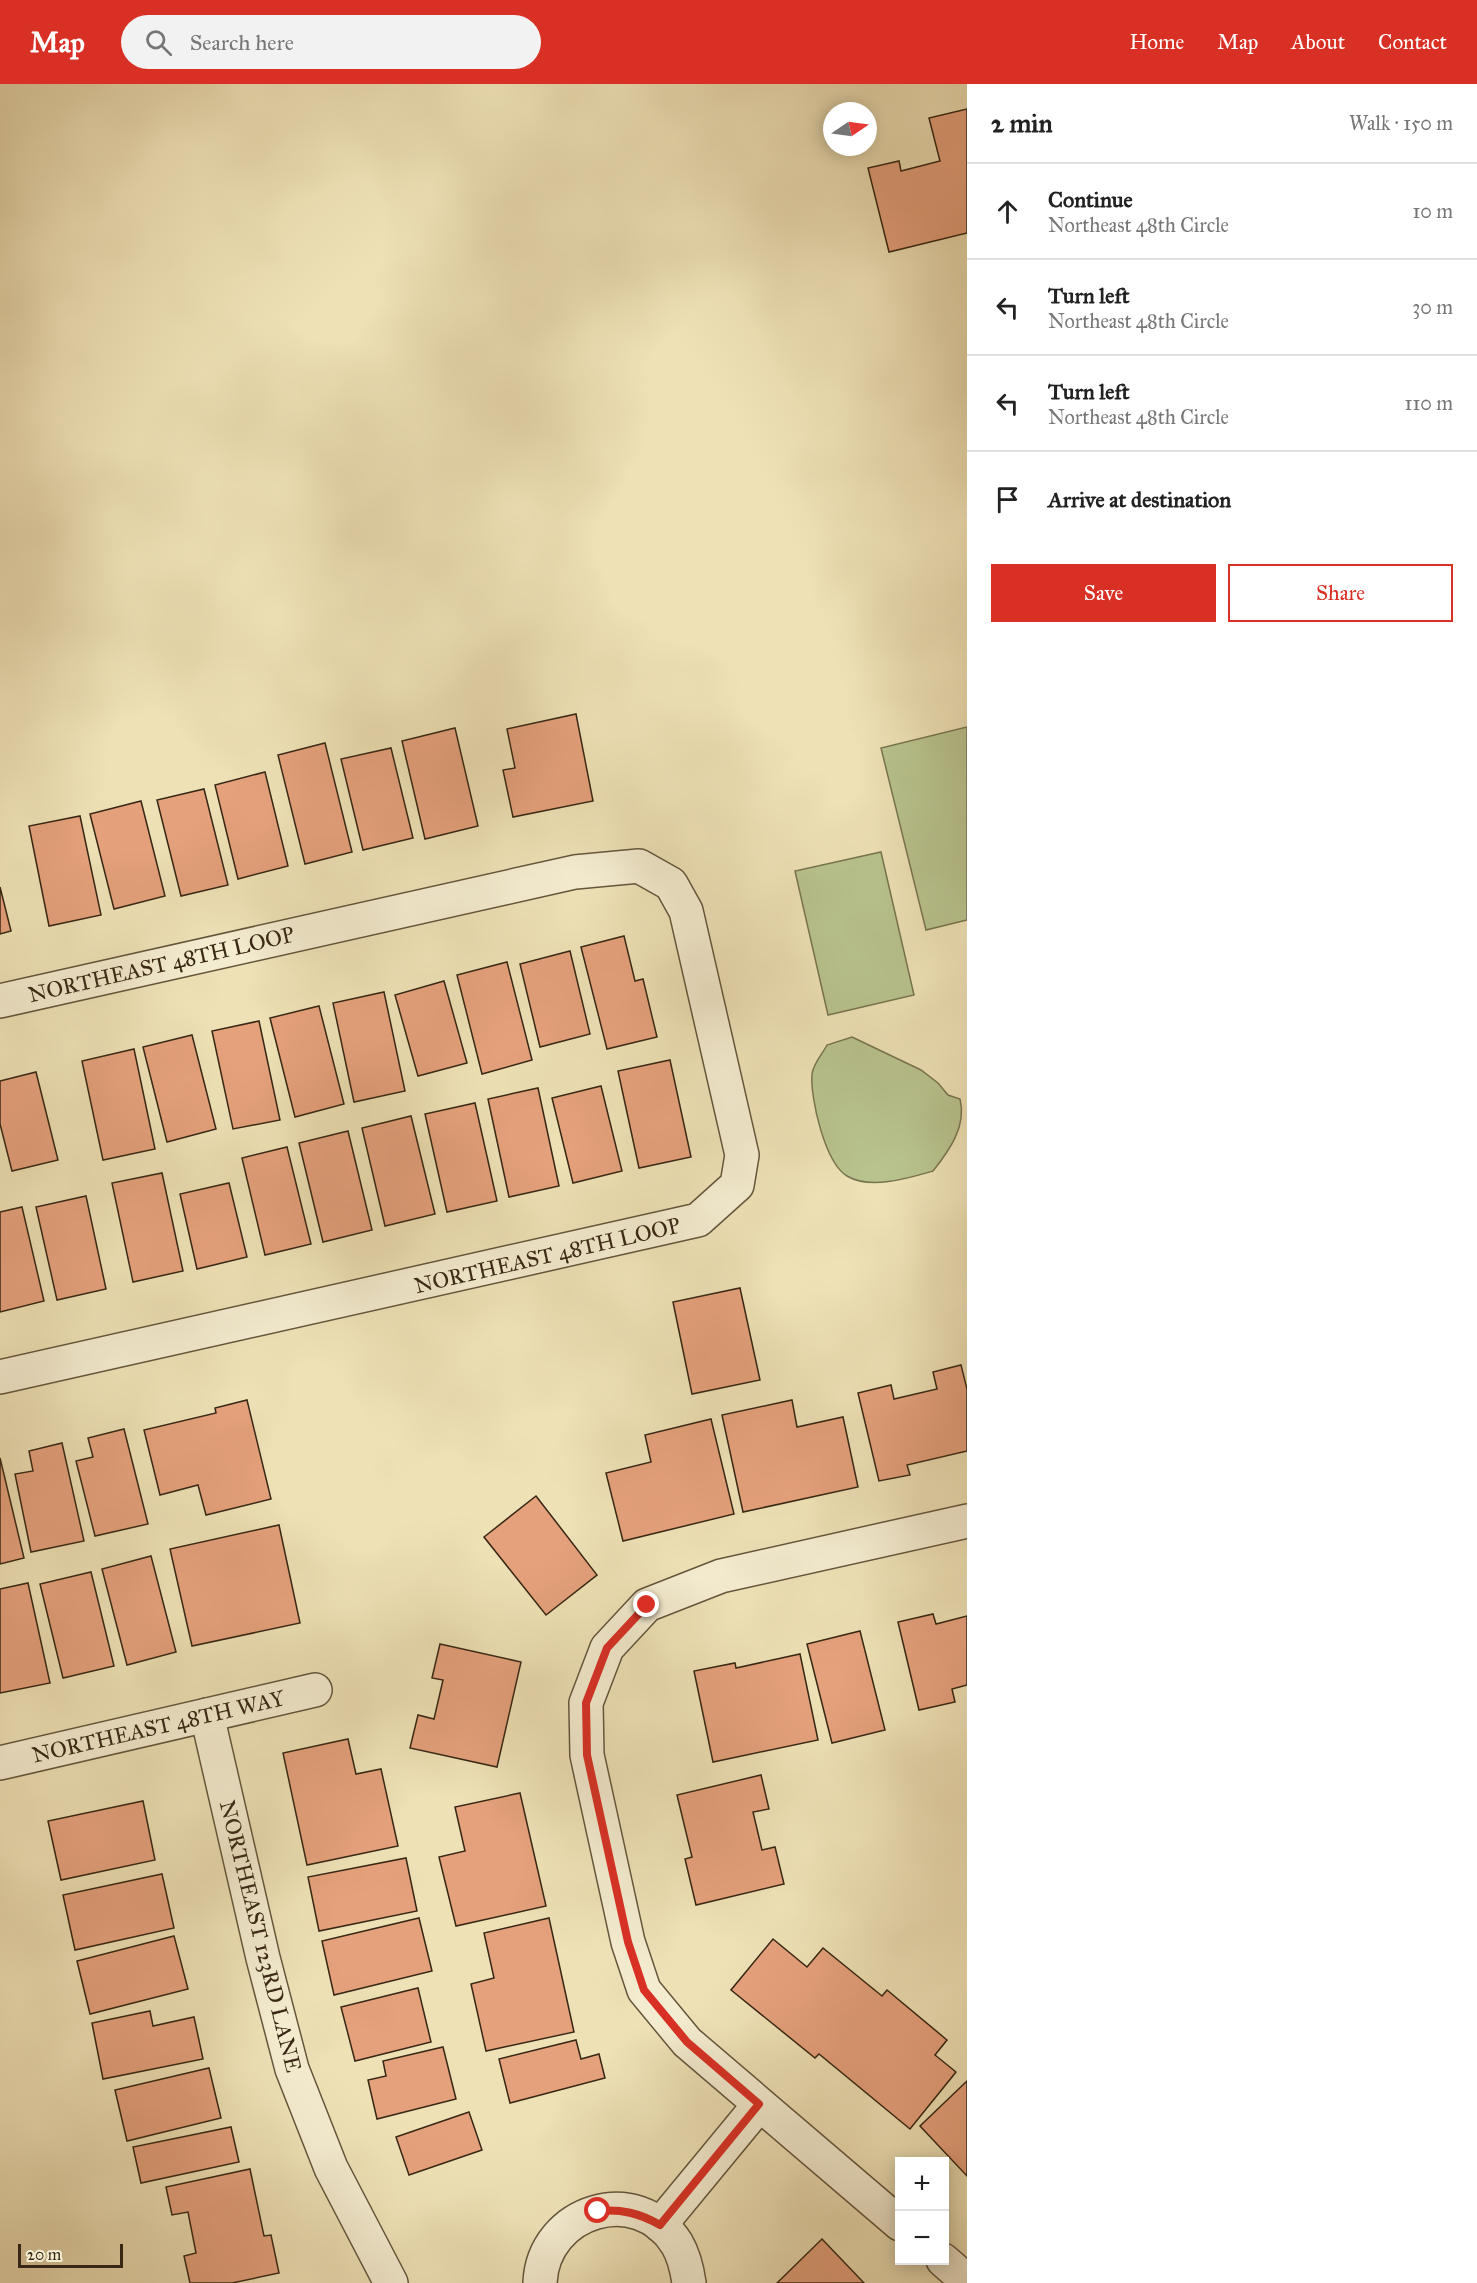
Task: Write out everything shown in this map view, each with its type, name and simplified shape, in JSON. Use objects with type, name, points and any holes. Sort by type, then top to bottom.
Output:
[{"type":"street","name":"NORTHEAST 48TH LOOP","points":[[0,1001],[575,872],[639,866],[671,884],[686,911],[742,1155],[737,1185],[698,1220],[0,1377]]},
{"type":"street","points":[[895,2220],[687,2042],[644,1990],[628,1942],[587,1755],[586,1703],[607,1648],[647,1605],[721,1576],[967,1521]]},
{"type":"street","name":"NORTHEAST 48TH WAY","points":[[0,1763],[315,1690]]},
{"type":"street","name":"NORTHEAST 123RD LANE","points":[[207,1714],[263,1958],[292,2069],[331,2168],[391,2283]]},
{"type":"street","points":[[660,2225],[759,2104]]},
{"type":"street","points":[[540,2283],[540,2271],[548,2250],[560,2232],[577,2218],[598,2211],[620,2209],[641,2214],[660,2225],[676,2242],[686,2263],[689,2283]]},
{"type":"street","points":[[949,2265],[967,2281]]},
{"type":"green space","points":[[967,727],[967,920],[926,930],[881,748]]},
{"type":"green space","points":[[881,852],[914,995],[828,1015],[795,871]]},
{"type":"green space","points":[[852,1037],[921,1070],[938,1083],[948,1095],[960,1099],[962,1109],[959,1128],[950,1147],[933,1171],[890,1181],[867,1182],[847,1176],[832,1158],[816,1113],[812,1074],[827,1045]]},
{"type":"building","points":[[967,109],[967,233],[889,252],[868,168],[899,161],[901,171],[940,161],[929,118]]},
{"type":"building","points":[[576,714],[593,801],[513,817],[503,770],[515,768],[507,729]]},
{"type":"building","points":[[455,728],[478,826],[425,839],[402,741]]},
{"type":"building","points":[[325,743],[352,852],[305,864],[278,755]]},
{"type":"building","points":[[391,748],[413,838],[363,850],[341,759]]},
{"type":"building","points":[[265,772],[288,866],[238,879],[215,785]]},
{"type":"building","points":[[204,789],[228,885],[181,896],[157,800]]},
{"type":"building","points":[[141,801],[165,896],[114,909],[90,814]]},
{"type":"building","points":[[80,816],[101,915],[49,926],[29,826]]},
{"type":"building","points":[[0,887],[11,931],[0,934]]},
{"type":"building","points":[[624,936],[635,981],[643,979],[657,1037],[607,1049],[581,947]]},
{"type":"building","points":[[570,951],[590,1034],[540,1047],[520,964]]},
{"type":"building","points":[[507,962],[532,1060],[482,1074],[457,975]]},
{"type":"building","points":[[444,981],[467,1063],[418,1076],[395,995]]},
{"type":"building","points":[[384,992],[405,1091],[354,1102],[333,1003]]},
{"type":"building","points":[[319,1006],[344,1104],[295,1117],[270,1018]]},
{"type":"building","points":[[259,1021],[280,1120],[233,1129],[212,1031]]},
{"type":"building","points":[[192,1035],[216,1129],[167,1142],[143,1047]]},
{"type":"building","points":[[134,1049],[155,1149],[103,1160],[82,1061]]},
{"type":"building","points":[[670,1060],[691,1157],[639,1168],[618,1071]]},
{"type":"building","points":[[36,1072],[58,1160],[12,1171],[0,1124],[0,1081]]},
{"type":"building","points":[[601,1086],[622,1171],[573,1183],[552,1098]]},
{"type":"building","points":[[538,1088],[559,1186],[509,1197],[488,1099]]},
{"type":"building","points":[[475,1103],[497,1201],[447,1212],[425,1114]]},
{"type":"building","points":[[411,1116],[435,1214],[385,1226],[362,1128]]},
{"type":"building","points":[[348,1131],[372,1230],[323,1242],[299,1143]]},
{"type":"building","points":[[287,1147],[311,1244],[265,1255],[242,1158]]},
{"type":"building","points":[[162,1173],[183,1271],[133,1282],[112,1183]]},
{"type":"building","points":[[229,1183],[247,1257],[197,1269],[180,1194]]},
{"type":"building","points":[[86,1196],[106,1289],[57,1300],[36,1207]]},
{"type":"building","points":[[22,1207],[44,1301],[0,1312],[0,1212]]},
{"type":"building","points":[[740,1288],[760,1380],[692,1394],[673,1302]]},
{"type":"building","points":[[961,1365],[967,1389],[967,1451],[907,1465],[910,1475],[879,1481],[858,1393],[891,1385],[894,1399],[937,1389],[933,1372]]},
{"type":"building","points":[[247,1400],[271,1499],[206,1515],[198,1485],[160,1495],[144,1430],[216,1413],[215,1408]]},
{"type":"building","points":[[792,1400],[797,1427],[843,1417],[858,1487],[743,1512],[722,1415]]},
{"type":"building","points":[[711,1419],[734,1514],[623,1541],[606,1473],[651,1462],[645,1435]]},
{"type":"building","points":[[124,1429],[148,1524],[95,1536],[76,1461],[93,1457],[88,1438]]},
{"type":"building","points":[[62,1443],[84,1541],[31,1552],[15,1474],[33,1471],[29,1451]]},
{"type":"building","points":[[0,1458],[24,1558],[0,1564]]},
{"type":"building","points":[[536,1496],[597,1575],[546,1615],[484,1537]]},
{"type":"building","points":[[279,1525],[300,1623],[192,1646],[170,1549]]},
{"type":"building","points":[[151,1556],[176,1652],[127,1665],[102,1569]]},
{"type":"building","points":[[91,1572],[114,1666],[63,1678],[40,1584]]},
{"type":"building","points":[[28,1583],[50,1683],[0,1693],[0,1589]]},
{"type":"building","points":[[933,1614],[936,1624],[967,1616],[967,1685],[952,1689],[955,1702],[919,1710],[898,1622]]},
{"type":"building","points":[[860,1631],[885,1730],[832,1743],[807,1644]]},
{"type":"building","points":[[440,1644],[521,1662],[497,1767],[410,1748],[418,1715],[434,1719],[443,1680],[432,1678]]},
{"type":"building","points":[[800,1654],[818,1740],[713,1762],[694,1671],[735,1663],[736,1668]]},
{"type":"building","points":[[348,1739],[356,1774],[381,1769],[398,1846],[307,1865],[283,1753]]},
{"type":"building","points":[[761,1775],[769,1809],[753,1812],[762,1850],[775,1847],[784,1884],[696,1905],[685,1859],[692,1857],[677,1795]]},
{"type":"building","points":[[520,1793],[546,1906],[456,1926],[439,1857],[465,1851],[455,1807]]},
{"type":"building","points":[[143,1801],[155,1860],[61,1880],[48,1821]]},
{"type":"building","points":[[406,1858],[417,1911],[319,1931],[308,1877]]},
{"type":"building","points":[[162,1874],[174,1928],[75,1950],[63,1895]]},
{"type":"building","points":[[419,1918],[432,1971],[334,1995],[322,1941]]},
{"type":"building","points":[[549,1918],[574,2032],[486,2051],[471,1984],[494,1978],[484,1933]]},
{"type":"building","points":[[174,1936],[188,1989],[90,2014],[77,1961]]},
{"type":"building","points":[[773,1939],[807,1967],[823,1948],[882,1996],[887,1990],[947,2040],[935,2055],[956,2072],[910,2129],[819,2054],[815,2058],[731,1990]]},
{"type":"building","points":[[418,1988],[431,2042],[355,2061],[341,2007]]},
{"type":"building","points":[[150,2011],[153,2026],[194,2017],[203,2059],[103,2079],[92,2023]]},
{"type":"building","points":[[576,2040],[581,2059],[599,2054],[605,2078],[510,2103],[499,2059]]},
{"type":"building","points":[[443,2047],[456,2099],[377,2119],[368,2080],[386,2076],[383,2061]]},
{"type":"building","points":[[209,2068],[221,2118],[127,2141],[115,2090]]},
{"type":"building","points":[[967,2081],[967,2176],[920,2126]]},
{"type":"building","points":[[469,2112],[482,2150],[409,2175],[396,2137]]},
{"type":"building","points":[[231,2127],[239,2162],[141,2183],[133,2147]]},
{"type":"building","points":[[250,2169],[264,2236],[271,2235],[279,2273],[232,2283],[190,2283],[184,2256],[196,2253],[188,2212],[172,2215],[166,2187]]},
{"type":"building","points":[[822,2239],[864,2283],[777,2283]]},
{"type":"route","points":[[598,2211],[620,2209],[641,2214],[660,2225],[759,2104],[687,2042],[644,1990],[628,1942],[587,1755],[586,1703],[607,1648],[647,1605]]}]
